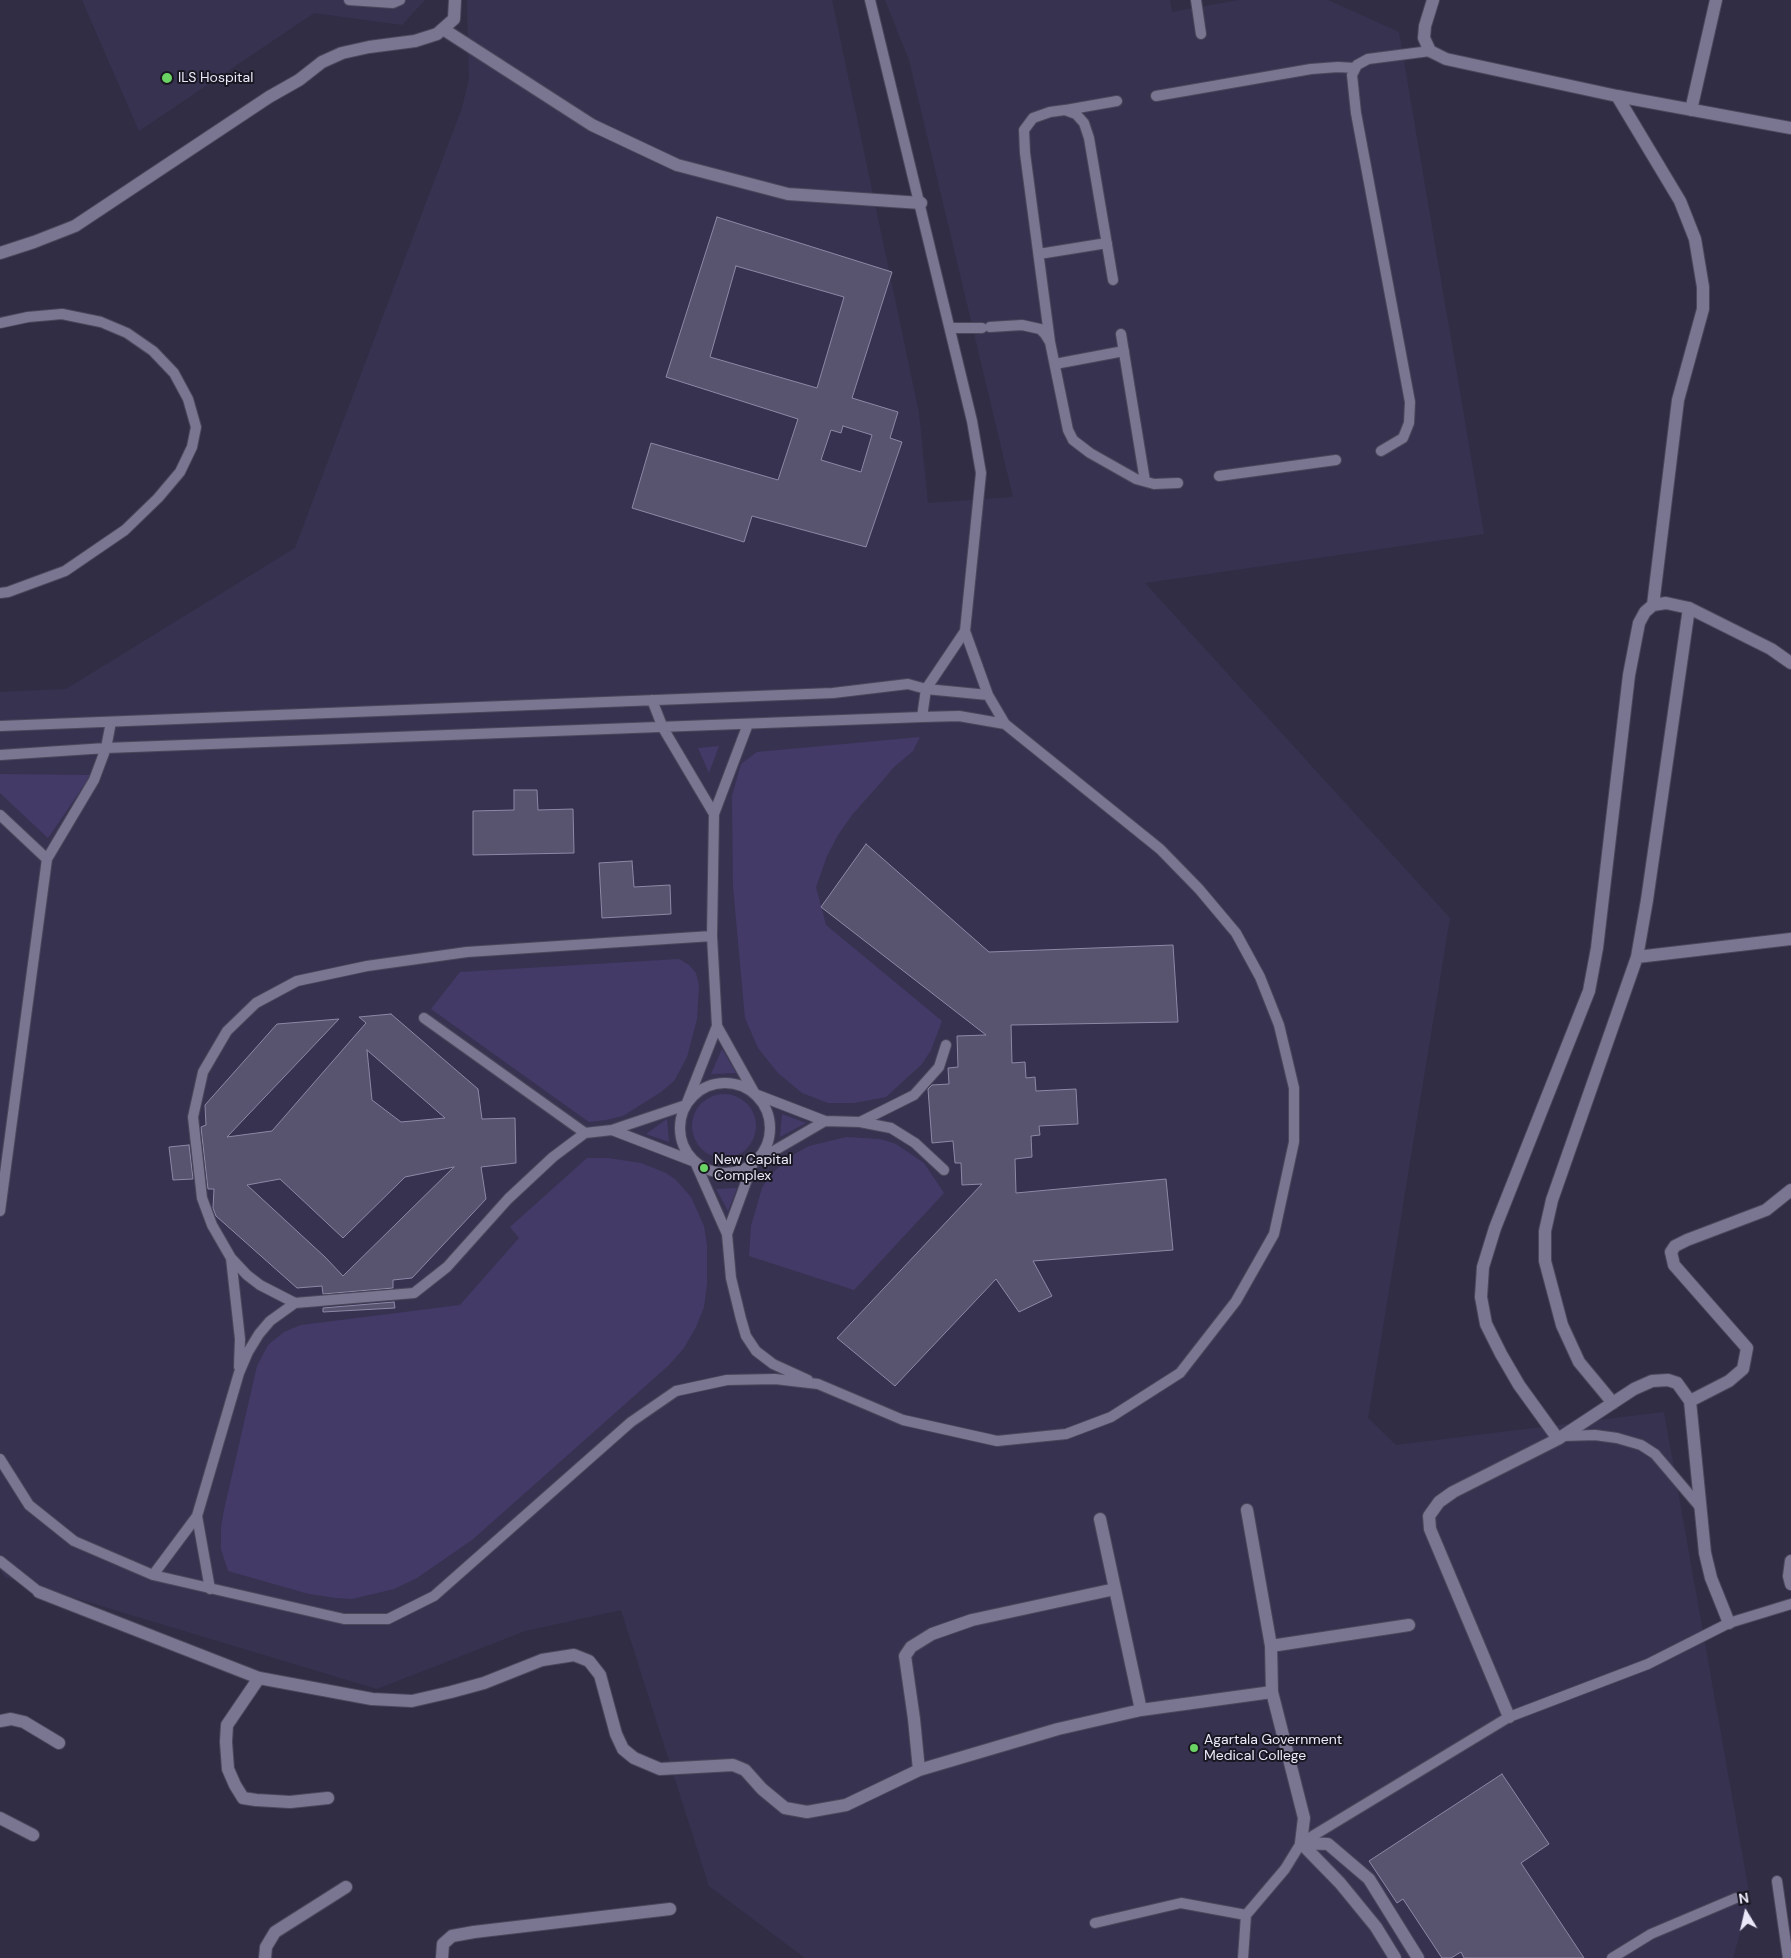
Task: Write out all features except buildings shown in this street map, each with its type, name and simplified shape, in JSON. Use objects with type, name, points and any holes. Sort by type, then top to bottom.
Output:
[{"type":"street","points":[[0,252],[34,242],[75,226],[269,97],[299,80],[322,62],[342,53],[415,40],[437,34],[454,19],[455,0]]},
{"type":"street","points":[[1433,0],[1424,26],[1424,38],[1430,51],[1446,59],[1616,96],[1791,128]]},
{"type":"street","points":[[1691,110],[1716,0]]},
{"type":"street","points":[[443,29],[592,125],[677,165],[788,194],[921,203]]},
{"type":"street","points":[[1616,96],[1680,201],[1695,239],[1703,288],[1704,309],[1678,400],[1653,605]]},
{"type":"street","points":[[1560,1437],[1519,1385],[1486,1324],[1481,1297],[1483,1267],[1495,1228],[1589,991],[1603,905],[1634,648],[1639,623],[1645,612],[1653,605],[1666,603],[1688,608],[1762,645],[1791,663]]},
{"type":"street","points":[[1613,1403],[1580,1362],[1562,1325],[1545,1261],[1545,1231],[1552,1200],[1637,957],[1647,900],[1688,608]]},
{"type":"street","points":[[1637,957],[1791,939]]},
{"type":"street","points":[[1690,1401],[1729,1382],[1743,1369],[1747,1348],[1674,1265],[1671,1252],[1675,1246],[1687,1240],[1766,1210],[1791,1190]]},
{"type":"street","points":[[1509,1717],[1430,1529],[1429,1516],[1439,1502],[1453,1492],[1560,1437],[1634,1389],[1652,1381],[1668,1380],[1677,1383],[1690,1401],[1705,1553],[1710,1578],[1729,1623]]},
{"type":"street","points":[[1247,1510],[1272,1646],[1272,1692],[1304,1818],[1301,1844]]},
{"type":"street","points":[[1100,1519],[1141,1710]]},
{"type":"street","points":[[1791,1561],[1789,1576],[1791,1584]]},
{"type":"street","points":[[919,1770],[905,1656],[911,1647],[932,1634],[972,1620],[1115,1589]]},
{"type":"street","points":[[39,1592],[260,1678],[372,1699],[412,1701],[484,1683],[542,1660],[574,1655],[589,1661],[600,1675],[616,1734],[623,1749],[634,1758],[660,1769],[733,1765],[746,1770],[762,1789],[785,1808],[807,1812],[846,1805],[919,1770],[1058,1728],[1141,1710],[1272,1692]]},
{"type":"street","points":[[1272,1646],[1409,1625]]},
{"type":"street","points":[[260,1678],[227,1725],[228,1769],[234,1785],[242,1798],[256,1800],[290,1802],[328,1798]]},
{"type":"street","points":[[0,1721],[11,1719],[24,1722],[59,1743]]},
{"type":"street","points":[[0,1818],[33,1836]]},
{"type":"street","points":[[1301,1844],[1340,1883],[1376,1927],[1395,1958]]},
{"type":"street","points":[[1301,1844],[1328,1844],[1369,1879],[1418,1958]]},
{"type":"street","points":[[265,1958],[266,1947],[275,1932],[346,1887]]},
{"type":"street","points":[[442,1958],[443,1944],[452,1936],[670,1909]]},
{"type":"lane","points":[[349,0],[392,3],[400,0]]},
{"type":"lane","points":[[748,724],[714,814],[712,936],[717,1026],[681,1119],[681,1135],[685,1150],[695,1162],[727,1234],[731,1278],[740,1319],[746,1336],[756,1352],[773,1364],[903,1420],[997,1441],[1066,1434],[1111,1416],[1180,1373],[1236,1301],[1274,1234],[1294,1142],[1294,1088],[1279,1026],[1260,977],[1236,933],[1199,889],[1160,848],[1006,724],[988,695],[965,631],[980,473],[972,421],[921,203],[870,0]]},
{"type":"lane","points":[[1196,0],[1201,34]]},
{"type":"lane","points":[[1381,452],[1403,438],[1409,423],[1410,402],[1356,113],[1352,75],[1357,65],[1368,60],[1430,51]]},
{"type":"lane","points":[[1156,96],[1311,69],[1355,68]]},
{"type":"lane","points":[[1117,102],[1050,112],[1033,118],[1027,123],[1024,130],[1025,153],[1050,342],[1068,430],[1073,440],[1107,464],[1136,479],[1154,484],[1178,483]]},
{"type":"lane","points":[[1065,110],[1076,114],[1084,123],[1089,138],[1113,280]]},
{"type":"lane","points":[[1038,254],[1107,243]]},
{"type":"lane","points":[[0,323],[28,317],[62,314],[101,322],[127,333],[153,351],[174,373],[188,399],[196,427],[192,447],[180,472],[158,498],[125,530],[65,571],[8,592],[0,593]]},
{"type":"lane","points":[[950,328],[986,328],[1010,324],[1033,327],[1045,334],[1050,342]]},
{"type":"lane","points":[[1121,334],[1145,481]]},
{"type":"lane","points":[[1055,364],[1124,351]]},
{"type":"lane","points":[[1220,476],[1336,460]]},
{"type":"lane","points":[[922,718],[926,689],[965,631]]},
{"type":"lane","points":[[0,726],[833,693],[908,684],[926,689],[988,695]]},
{"type":"lane","points":[[652,700],[663,728],[714,814]]},
{"type":"lane","points":[[0,755],[106,748],[959,716],[1006,724]]},
{"type":"lane","points":[[0,1211],[47,859],[94,780],[106,748],[111,722]]},
{"type":"lane","points":[[0,815],[47,859]]},
{"type":"lane","points":[[712,936],[466,952],[367,966],[297,981],[256,1003],[227,1031],[213,1053],[203,1072],[193,1117],[202,1198],[212,1225],[231,1258],[247,1275],[260,1285],[295,1302],[414,1293],[447,1268],[508,1199],[546,1163],[585,1134],[612,1130],[686,1104],[697,1093],[711,1085],[726,1083],[742,1086],[755,1094],[825,1120],[860,1122],[891,1128],[915,1143],[944,1170]]},
{"type":"lane","points":[[424,1018],[585,1134]]},
{"type":"lane","points":[[717,1026],[755,1094],[765,1106],[770,1121],[770,1137],[764,1151],[754,1163],[727,1234]]},
{"type":"lane","points":[[860,1122],[914,1095],[939,1067],[946,1045]]},
{"type":"lane","points":[[612,1130],[695,1162],[709,1170],[724,1173],[740,1170],[754,1163],[825,1120]]},
{"type":"lane","points":[[231,1258],[240,1339],[239,1373]]},
{"type":"lane","points":[[153,1575],[197,1516],[239,1373],[248,1352],[270,1321],[295,1302]]},
{"type":"lane","points":[[0,1459],[29,1505],[74,1541],[153,1575],[344,1619],[388,1619],[434,1596],[631,1422],[676,1391],[726,1380],[775,1379],[818,1384]]},
{"type":"lane","points":[[1560,1437],[1595,1435],[1618,1438],[1641,1445],[1655,1454],[1700,1507]]},
{"type":"lane","points":[[197,1516],[210,1589]]},
{"type":"lane","points":[[0,1561],[39,1592]]},
{"type":"lane","points":[[1243,1958],[1246,1915],[1285,1869],[1301,1844],[1509,1717],[1648,1664],[1729,1623],[1791,1604]]},
{"type":"lane","points":[[1777,1882],[1788,1958]]},
{"type":"lane","points":[[1612,1958],[1651,1934],[1736,1898]]},
{"type":"lane","points":[[1095,1923],[1181,1903],[1246,1915]]},
{"type":"shaded area","name":"ILS Hospital","points":[[82,0],[425,0],[402,25],[314,13],[139,131]]},
{"type":"shaded area","points":[[467,0],[832,0],[919,413],[928,503],[1013,497],[909,60],[885,0],[1170,0],[1172,12],[1239,0],[1328,0],[1399,32],[1484,534],[1145,583],[1450,918],[1368,1418],[1396,1445],[1664,1412],[1750,1898],[1733,1958],[805,1958],[709,1886],[621,1610],[525,1631],[377,1689],[5,1577],[0,1570],[0,692],[66,689],[295,548],[462,108],[469,78]]},
{"type":"shaded area","points":[[920,737],[913,751],[894,767],[852,815],[838,835],[827,856],[816,887],[826,925],[942,1021],[931,1050],[922,1064],[886,1097],[854,1103],[828,1103],[802,1093],[778,1073],[758,1048],[745,1018],[733,886],[732,796],[741,764],[757,752]]},
{"type":"shaded area","points":[[719,746],[709,773],[698,748]]},
{"type":"shaded area","points":[[0,774],[91,775],[48,838],[0,793]]},
{"type":"shaded area","points":[[679,959],[689,965],[696,973],[699,985],[697,1019],[687,1057],[674,1081],[661,1092],[623,1116],[606,1120],[589,1122],[431,1009],[460,972]]},
{"type":"shaded area","points":[[722,1049],[736,1073],[711,1074]]},
{"type":"shaded area","points":[[724,1094],[736,1096],[747,1103],[754,1114],[756,1126],[754,1138],[747,1149],[736,1156],[724,1158],[712,1156],[701,1149],[694,1138],[692,1126],[694,1114],[701,1103],[712,1096]]},
{"type":"shaded area","points":[[782,1114],[806,1123],[780,1137]]},
{"type":"shaded area","points":[[667,1119],[669,1142],[646,1134]]},
{"type":"shaded area","points":[[846,1137],[880,1139],[896,1144],[924,1163],[944,1193],[854,1290],[749,1256],[751,1226],[762,1188],[770,1175],[796,1153],[809,1146]]},
{"type":"shaded area","points":[[587,1158],[608,1158],[641,1163],[666,1173],[676,1180],[691,1197],[704,1226],[707,1245],[707,1284],[704,1307],[696,1327],[684,1348],[669,1365],[472,1540],[417,1578],[394,1589],[352,1599],[309,1594],[228,1571],[221,1549],[221,1528],[224,1510],[257,1366],[268,1345],[284,1332],[301,1325],[460,1305],[519,1238],[510,1227]]},
{"type":"shaded area","points":[[737,1188],[728,1211],[716,1189]]},
{"type":"place","name":"ILS Hospital","points":[[167,78]]},
{"type":"place","name":"New Capital Complex","points":[[704,1168]]},
{"type":"place","name":"Agartala Government Medical College","points":[[1194,1748]]}]
